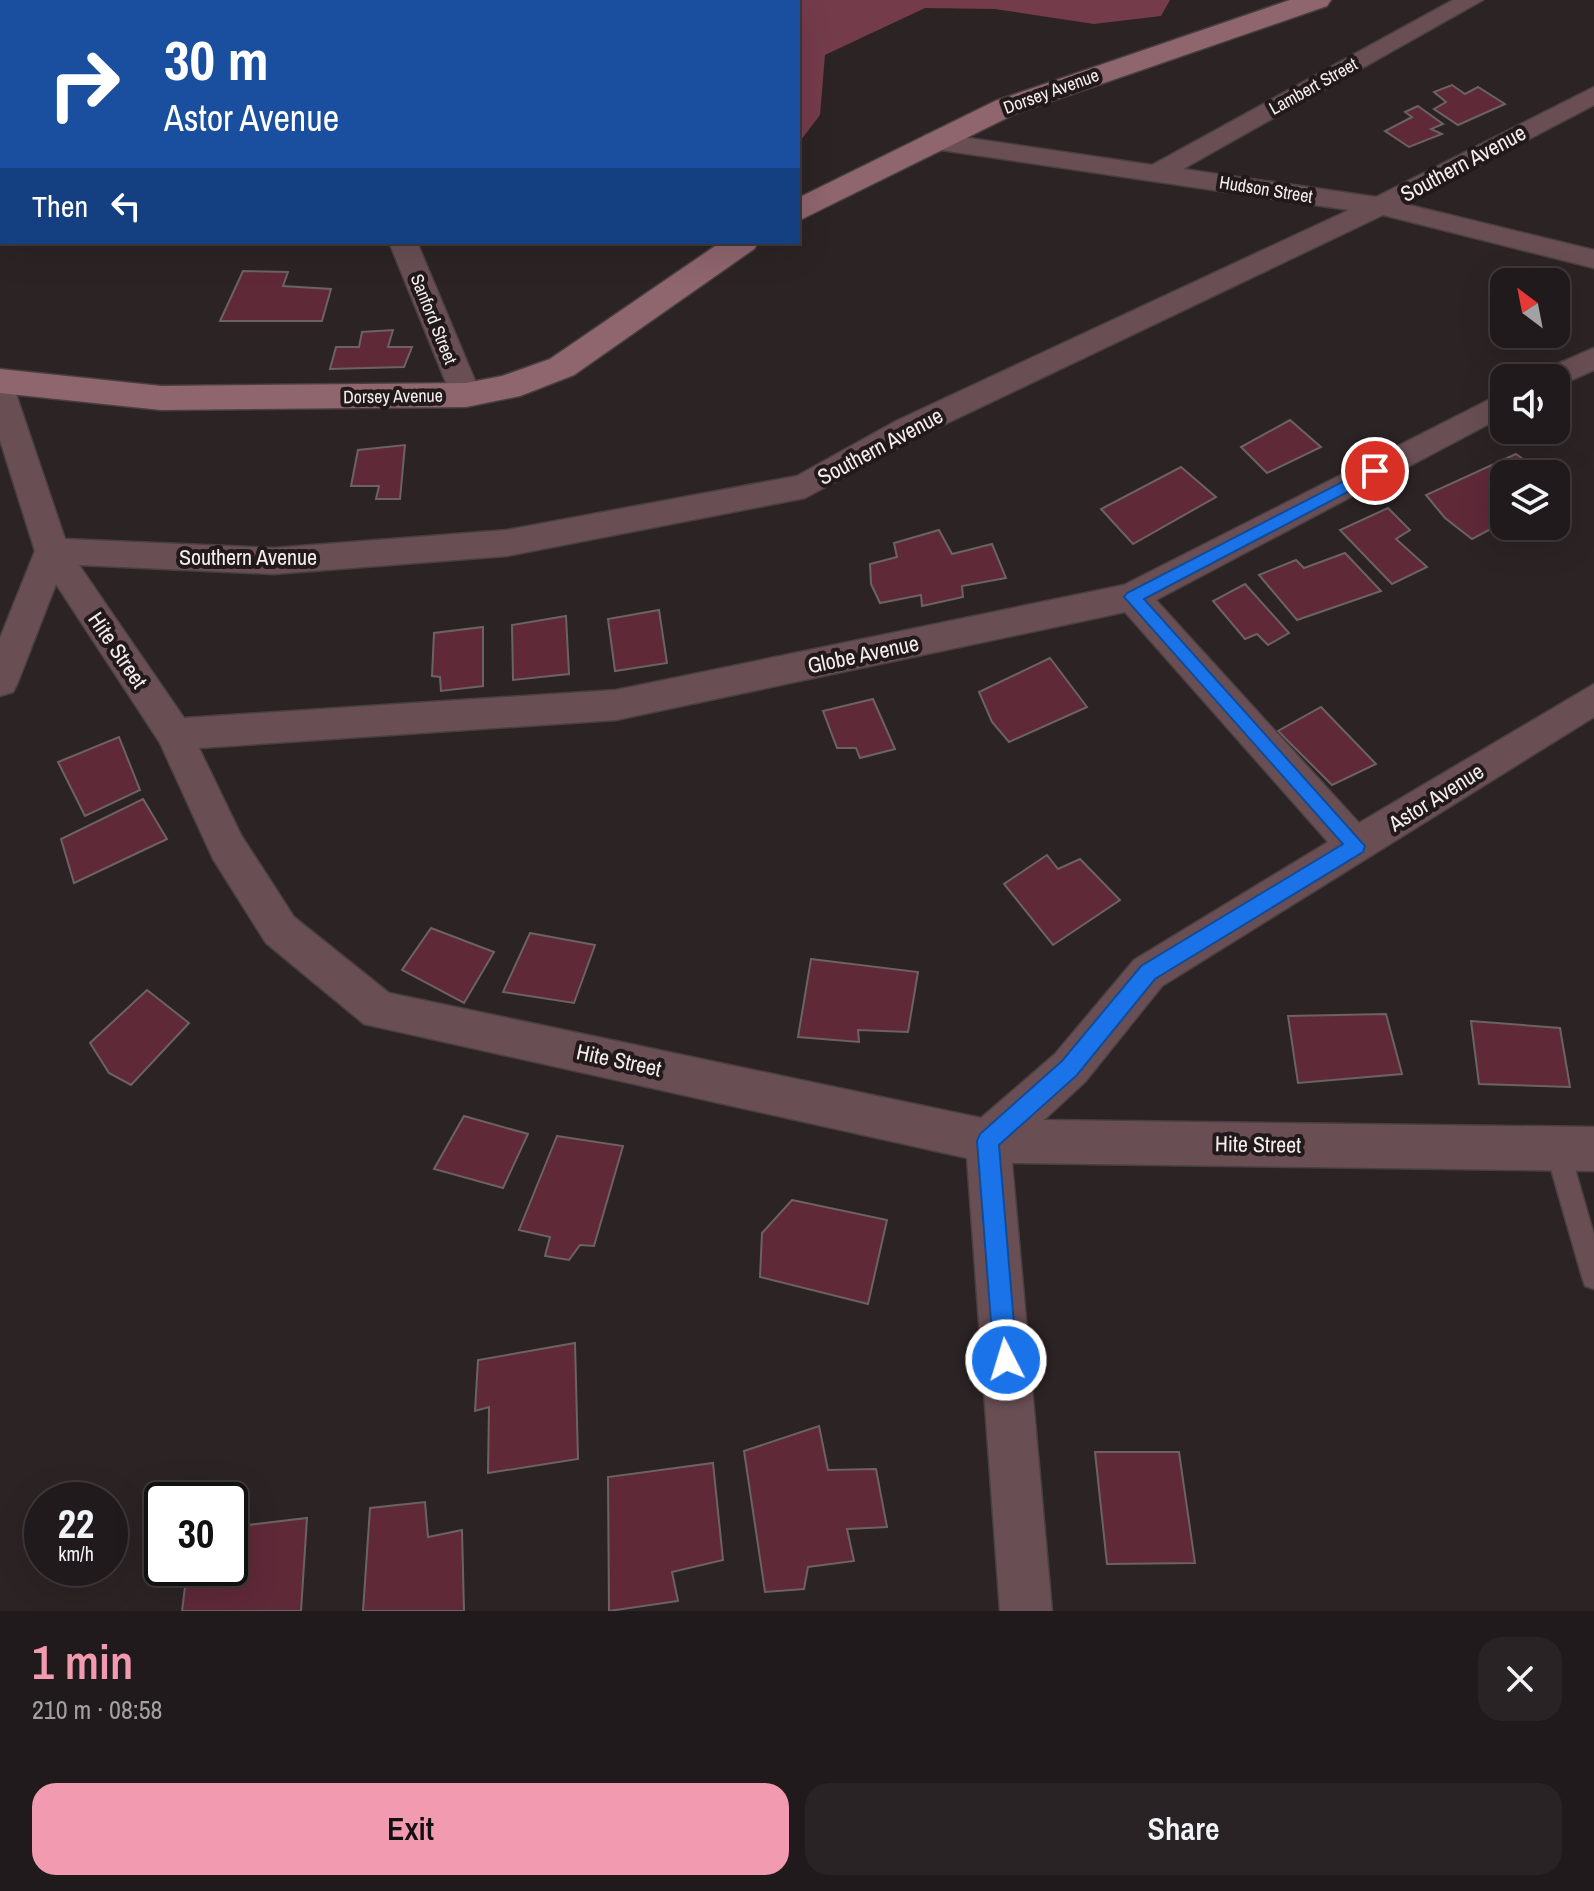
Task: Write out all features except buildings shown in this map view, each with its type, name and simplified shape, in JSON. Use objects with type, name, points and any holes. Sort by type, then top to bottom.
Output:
[{"type":"street","name":"Dorsey Avenue","points":[[800,210],[1006,107],[1317,0]]},
{"type":"street","name":"Lambert Street","points":[[1156,173],[1471,0]]},
{"type":"street","name":"Southern Avenue","points":[[52,551],[274,561],[507,543],[805,486],[907,429],[1380,206],[1594,95]]},
{"type":"street","name":"Hudson Street","points":[[934,141],[1380,206],[1594,259]]},
{"type":"street","name":"Sanford Street","points":[[404,244],[466,395]]},
{"type":"street","name":"Dorsey Avenue","points":[[0,381],[161,398],[466,395],[507,387],[562,367],[740,244]]},
{"type":"street","points":[[1570,369],[1594,358]]},
{"type":"street","name":"Hite Street","points":[[0,391],[52,551],[174,734],[227,847],[280,930],[379,1010],[988,1141],[1576,1148]]},
{"type":"street","name":"Globe Avenue","points":[[174,734],[616,705],[1132,597],[1490,410]]},
{"type":"street","points":[[0,682],[52,551]]},
{"type":"street","points":[[1132,597],[1356,846]]},
{"type":"street","name":"Astor Avenue","points":[[988,1141],[1070,1068],[1148,973],[1594,699]]},
{"type":"street","points":[[988,1141],[1026,1611]]},
{"type":"lane","points":[[1576,1148],[1594,1277]]},
{"type":"shaded area","points":[[800,0],[1170,0],[1161,16],[1094,24],[995,9],[925,8],[825,55],[820,115],[800,141]]},
{"type":"route","points":[[1006,1360],[988,1141],[1070,1068],[1148,973],[1356,846],[1132,597],[1375,471]]}]
